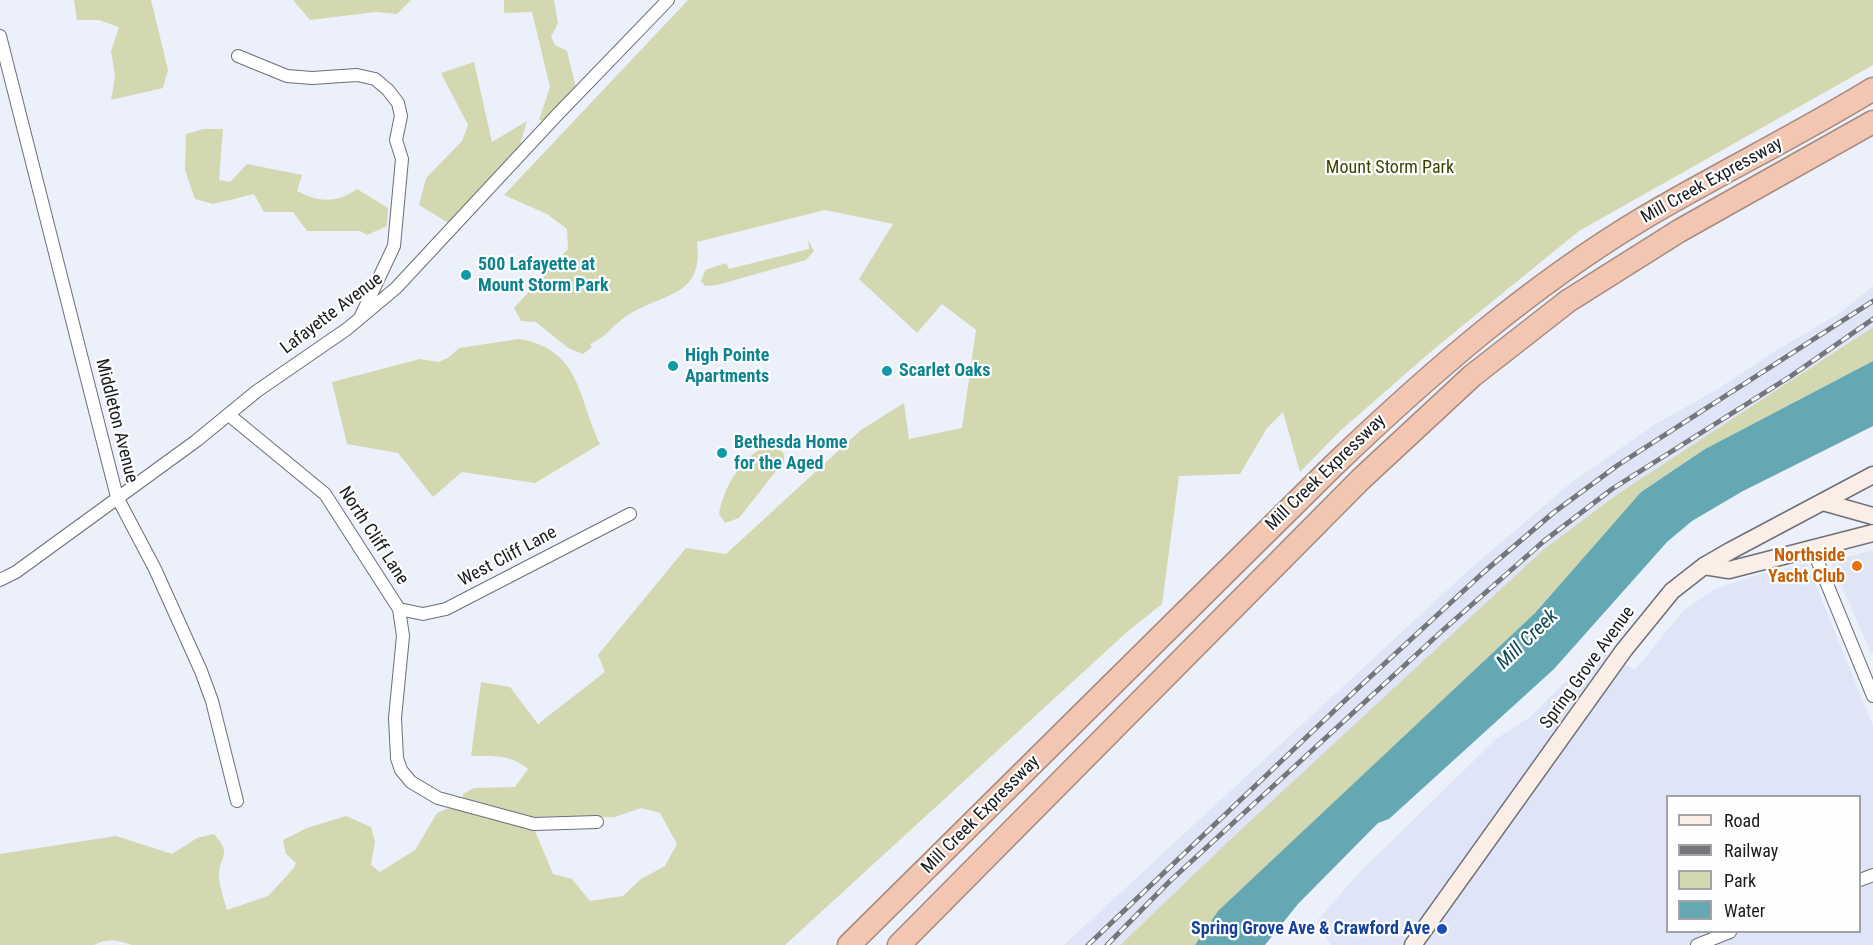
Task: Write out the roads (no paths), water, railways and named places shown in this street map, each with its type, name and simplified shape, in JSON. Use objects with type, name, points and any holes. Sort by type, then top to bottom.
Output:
[{"type":"highway","name":"Mill Creek Expressway","points":[[849,945],[1332,466],[1390,410],[1478,335],[1556,276],[1641,219],[1873,89]]},
{"type":"highway","name":"Mill Creek Expressway","points":[[899,945],[1360,479],[1472,376],[1568,301],[1679,231],[1873,122]]},
{"type":"main road","name":"Spring Grove Avenue","points":[[1413,945],[1652,613],[1672,591],[1704,566],[1873,475]]},
{"type":"main road","points":[[1823,502],[1873,516]]},
{"type":"main road","points":[[1704,566],[1730,570],[1873,533]]},
{"type":"street","name":"Lafayette Avenue","points":[[0,580],[16,572],[229,415],[257,391],[360,319],[396,288],[668,0]]},
{"type":"street","name":"Middleton Avenue","points":[[0,36],[117,497],[146,552],[201,671],[212,701],[237,801]]},
{"type":"street","points":[[238,56],[287,76],[312,78],[357,75],[375,79],[398,103],[401,116],[396,140],[402,159],[394,246],[360,319]]},
{"type":"street","name":"North Cliff Lane","points":[[229,415],[325,494],[399,609],[403,636],[395,718],[397,758],[401,770],[411,782],[438,798],[534,824],[597,822]]},
{"type":"street","name":"West Cliff Lane","points":[[399,609],[423,614],[446,609],[630,514]]},
{"type":"street","points":[[1813,550],[1873,696]]},
{"type":"street","points":[[1697,945],[1727,933]]},
{"type":"water","name":"Mill Creek","points":[[1873,361],[1873,426],[1743,491],[1692,521],[1667,542],[1554,669],[1389,819],[1378,823],[1298,904],[1265,945],[1195,945],[1218,911],[1535,613],[1641,492],[1705,449]]},
{"type":"railway","points":[[1088,945],[1356,690],[1485,571],[1553,513],[1618,465],[1873,301]]},
{"type":"railway","points":[[1107,945],[1170,881],[1442,631],[1544,541],[1612,489],[1791,376],[1873,319]]},
{"type":"place","name":"500 Lafayette at Mount Storm Park","points":[[466,275]]},
{"type":"place","name":"High Pointe Apartments","points":[[673,366]]},
{"type":"place","name":"Scarlet Oaks","points":[[887,371]]},
{"type":"place","name":"Bethesda Home for the Aged","points":[[722,453]]},
{"type":"place","name":"Northside Yacht Club","points":[[1857,566]]},
{"type":"place","name":"Spring Grove Ave & Crawford Ave","points":[[1442,929]]},
{"type":"park label","name":"Mount Storm Park","points":[[1390,168]]}]
